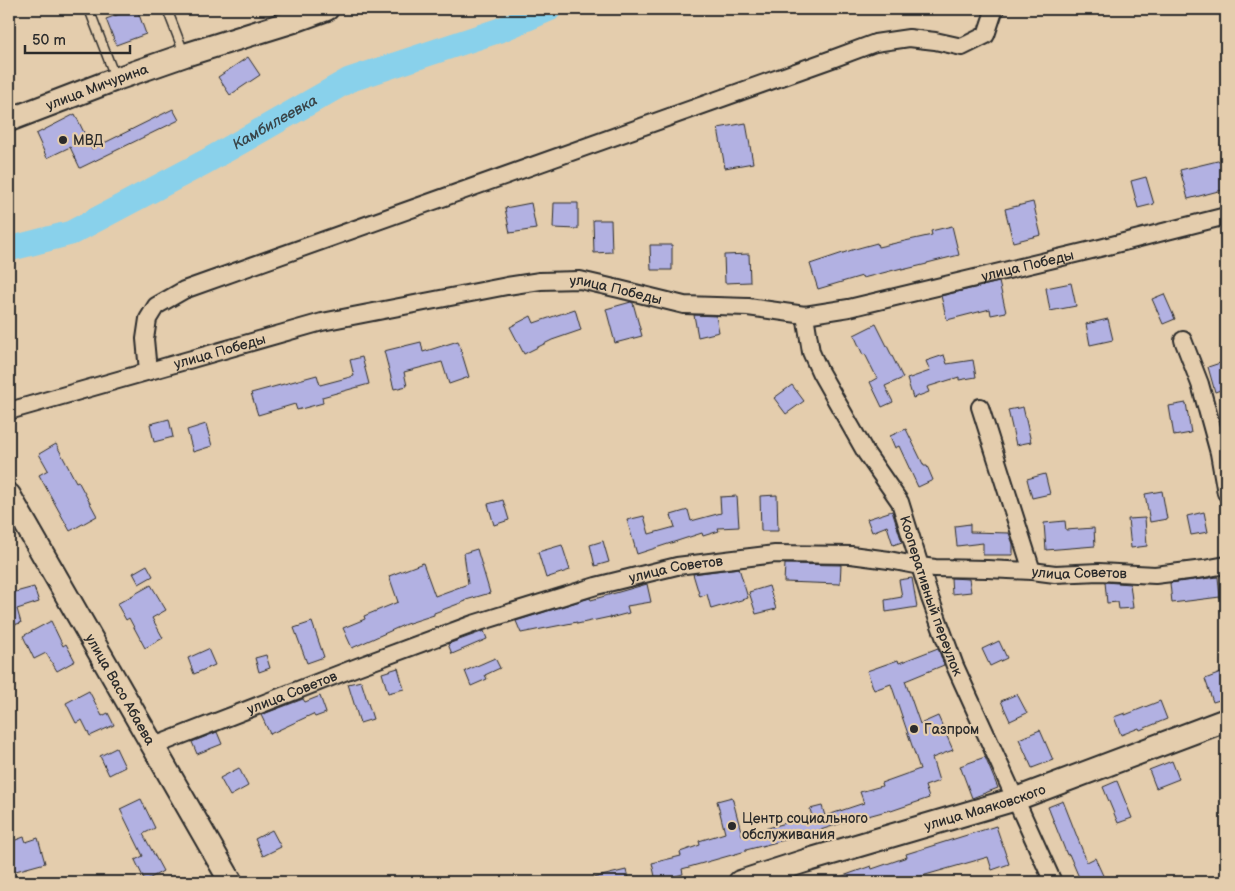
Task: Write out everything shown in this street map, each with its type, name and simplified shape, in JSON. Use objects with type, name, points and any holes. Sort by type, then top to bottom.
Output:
[{"type":"street","name":"улица Мичурина","points":[[9,120],[116,79],[327,9]]},
{"type":"street","points":[[148,371],[144,339],[148,319],[156,306],[184,290],[875,43],[909,38],[962,47],[986,35],[996,9]]},
{"type":"street","name":"улица Победы","points":[[9,411],[322,322],[507,286],[580,280],[684,305],[748,306],[805,314],[859,306],[1226,216]]},
{"type":"street","name":"Кооперативный переулок","points":[[805,314],[811,352],[820,372],[866,453],[900,502],[940,629],[1053,882]]},
{"type":"street","points":[[1183,340],[1205,401],[1219,453],[1226,493]]},
{"type":"street","points":[[980,406],[1032,571]]},
{"type":"street","name":"улица Васо Абаева","points":[[9,495],[232,882]]},
{"type":"street","name":"улица Советов","points":[[154,746],[473,624],[596,586],[677,566],[775,554],[851,555],[935,568],[1032,571],[1055,574],[1100,572],[1155,575],[1226,565]]},
{"type":"street","name":"улица Маяковского","points":[[740,882],[1016,799],[1226,720]]},
{"type":"lane","points":[[89,9],[116,79]]},
{"type":"lane","points":[[167,9],[185,55]]},
{"type":"building","points":[[137,9],[146,34],[116,45],[106,19]]},
{"type":"building","points":[[248,57],[260,75],[230,95],[218,77]]},
{"type":"building","name":"МВД","points":[[173,109],[179,120],[80,168],[70,147],[47,158],[36,134],[75,114],[92,149]]},
{"type":"building","points":[[746,123],[753,163],[725,168],[718,128]]},
{"type":"building","points":[[1226,159],[1226,189],[1188,199],[1180,170]]},
{"type":"building","points":[[1146,177],[1154,204],[1138,208],[1131,181]]},
{"type":"building","points":[[1033,202],[1041,235],[1013,242],[1005,209]]},
{"type":"building","points":[[531,203],[536,229],[510,233],[505,208]]},
{"type":"building","points":[[554,203],[578,203],[578,229],[553,228]]},
{"type":"building","points":[[593,220],[611,220],[612,252],[594,253]]},
{"type":"building","points":[[952,226],[959,255],[902,270],[902,268],[863,278],[862,276],[818,289],[810,264],[877,243],[878,247],[932,235],[931,231]]},
{"type":"building","points":[[650,245],[672,245],[672,270],[651,270]]},
{"type":"building","points":[[749,254],[750,282],[725,283],[724,255]]},
{"type":"building","points":[[999,282],[1006,312],[991,315],[990,309],[947,320],[941,296]]},
{"type":"building","points":[[1071,283],[1076,306],[1050,311],[1046,288]]},
{"type":"building","points":[[1164,294],[1175,319],[1163,324],[1152,299]]},
{"type":"building","points":[[633,303],[642,336],[615,343],[606,309]]},
{"type":"building","points":[[575,309],[581,330],[552,340],[524,354],[510,327],[531,316],[534,323]]},
{"type":"building","points":[[694,315],[716,316],[719,332],[698,337]]},
{"type":"building","points":[[1108,319],[1113,340],[1090,345],[1086,324]]},
{"type":"building","points":[[876,324],[903,378],[885,386],[893,402],[882,407],[870,382],[877,378],[854,335]]},
{"type":"building","points":[[458,341],[469,377],[449,384],[442,362],[404,372],[407,386],[394,389],[384,351],[421,342],[423,352]]},
{"type":"building","points":[[944,355],[947,364],[973,360],[976,377],[959,380],[959,377],[927,387],[929,392],[913,398],[907,379],[930,371],[926,361]]},
{"type":"building","points":[[362,357],[369,384],[322,397],[323,403],[297,410],[295,404],[258,415],[251,393],[317,375],[320,385],[354,376],[350,360]]},
{"type":"building","points":[[1226,361],[1226,388],[1215,392],[1208,367]]},
{"type":"building","points":[[792,385],[804,401],[786,414],[774,398]]},
{"type":"building","points":[[1186,403],[1191,433],[1174,436],[1169,406]]},
{"type":"building","points":[[1023,407],[1031,442],[1016,445],[1008,410]]},
{"type":"building","points":[[169,419],[173,437],[154,442],[150,424]]},
{"type":"building","points":[[206,424],[212,446],[193,452],[187,430]]},
{"type":"building","points":[[906,429],[933,480],[918,487],[899,446],[895,448],[890,436]]},
{"type":"building","points":[[56,444],[97,516],[70,531],[39,475],[48,470],[39,454]]},
{"type":"building","points":[[1045,474],[1050,494],[1032,498],[1027,479]]},
{"type":"building","points":[[1162,491],[1167,519],[1150,522],[1145,494]]},
{"type":"building","points":[[777,495],[778,531],[761,531],[760,496]]},
{"type":"building","points":[[737,496],[739,527],[718,528],[719,531],[703,536],[702,533],[637,554],[627,520],[644,516],[649,534],[675,527],[671,515],[688,510],[691,521],[721,513],[720,497]]},
{"type":"building","points":[[503,500],[509,520],[494,525],[488,504]]},
{"type":"building","points":[[892,511],[902,542],[893,545],[887,526],[872,532],[867,519]]},
{"type":"building","points":[[1204,512],[1208,532],[1191,535],[1187,516]]},
{"type":"building","points":[[1145,518],[1147,546],[1131,548],[1128,519]]},
{"type":"building","points":[[1065,521],[1066,530],[1094,528],[1095,546],[1046,550],[1044,523]]},
{"type":"building","points":[[970,524],[970,532],[1009,533],[1013,544],[1013,555],[983,555],[983,543],[957,546],[955,526]]},
{"type":"building","points":[[603,541],[609,562],[595,566],[590,545]]},
{"type":"building","points":[[562,545],[570,570],[546,578],[538,552]]},
{"type":"building","points":[[477,549],[490,593],[466,600],[352,648],[343,628],[365,619],[364,616],[398,602],[389,576],[423,563],[435,596],[468,584],[464,553]]},
{"type":"building","points":[[785,564],[841,565],[840,584],[784,582]]},
{"type":"building","points":[[147,565],[153,576],[139,584],[133,573]]},
{"type":"building","points":[[739,568],[748,598],[711,609],[707,594],[700,597],[693,574]]},
{"type":"building","points":[[1218,577],[1220,597],[1172,603],[1170,583]]},
{"type":"building","points":[[912,578],[917,607],[886,612],[885,600],[902,597],[899,580]]},
{"type":"building","points":[[951,578],[969,579],[971,592],[952,594]]},
{"type":"building","points":[[1105,582],[1130,584],[1133,608],[1119,609],[1118,602],[1107,603]]},
{"type":"building","points":[[647,584],[651,602],[627,606],[629,613],[521,633],[516,621],[590,598],[591,600]]},
{"type":"building","points":[[151,585],[166,610],[152,618],[163,638],[145,648],[129,618],[126,620],[117,604]]},
{"type":"building","points":[[769,586],[776,609],[756,614],[749,592]]},
{"type":"building","points":[[34,587],[39,602],[17,609],[21,623],[9,626],[9,592],[12,591],[12,593]]},
{"type":"building","points":[[51,621],[63,646],[66,644],[75,661],[57,671],[46,653],[34,659],[23,636]]},
{"type":"building","points":[[312,622],[324,657],[307,663],[294,628]]},
{"type":"building","points":[[484,631],[487,639],[452,654],[448,644]]},
{"type":"building","points":[[999,641],[1007,658],[990,666],[982,649]]},
{"type":"building","points":[[938,648],[944,665],[905,681],[920,724],[938,716],[953,750],[932,758],[939,781],[925,786],[929,798],[891,811],[867,815],[808,834],[682,869],[683,874],[656,881],[652,863],[681,856],[680,852],[700,845],[699,841],[725,833],[717,801],[732,797],[742,835],[812,816],[810,809],[822,806],[825,816],[864,803],[860,792],[882,786],[881,783],[920,769],[891,684],[874,690],[867,671],[898,660],[899,663]]},
{"type":"building","points":[[208,649],[215,665],[194,674],[188,658]]},
{"type":"building","points":[[266,655],[270,668],[259,672],[255,658]]},
{"type":"building","points":[[495,658],[500,668],[485,675],[487,679],[471,686],[465,671]]},
{"type":"building","points":[[398,668],[404,689],[388,693],[382,673]]},
{"type":"building","points":[[1226,671],[1226,698],[1213,702],[1205,679]]},
{"type":"building","points":[[361,681],[373,719],[360,723],[348,684]]},
{"type":"building","points":[[89,691],[102,716],[108,713],[114,725],[90,736],[82,720],[76,723],[66,703]]},
{"type":"building","points":[[1017,694],[1027,713],[1010,721],[1001,701]]},
{"type":"building","points":[[320,696],[326,713],[315,717],[313,714],[270,734],[261,715],[303,699],[305,702]]},
{"type":"building","points":[[1160,701],[1167,719],[1140,730],[1139,728],[1121,735],[1114,717],[1125,713],[1125,715]]},
{"type":"building","points":[[1040,730],[1053,760],[1032,768],[1019,739]]},
{"type":"building","points":[[217,732],[222,744],[197,754],[192,742]]},
{"type":"building","points":[[116,748],[125,767],[109,775],[100,756]]},
{"type":"building","points":[[985,757],[998,788],[972,798],[960,766]]},
{"type":"building","points":[[1172,761],[1179,779],[1156,788],[1149,770]]},
{"type":"building","points":[[239,768],[248,786],[230,796],[220,778]]},
{"type":"building","points":[[1117,781],[1132,818],[1118,823],[1103,787]]},
{"type":"building","points":[[141,799],[155,828],[143,834],[163,871],[145,881],[135,860],[143,856],[120,809]]},
{"type":"building","points":[[1063,801],[1087,862],[1095,858],[1106,882],[1081,882],[1069,854],[1067,855],[1048,807]]},
{"type":"building","points":[[996,826],[1009,864],[992,870],[988,857],[901,882],[829,881],[871,866],[872,869],[907,857],[906,854]]},
{"type":"building","points":[[272,830],[281,847],[263,856],[255,839]]},
{"type":"building","points":[[24,837],[26,842],[38,838],[45,863],[12,872],[9,846],[14,845],[13,841]]},
{"type":"building","points":[[626,870],[629,882],[593,882],[593,878]]},
{"type":"waterway","name":"Камбилеевка","points":[[9,249],[71,233],[205,162],[349,80],[500,30],[549,9]]},
{"type":"place","name":"МВД","points":[[63,140]]},
{"type":"place","name":"Газпром","points":[[914,729]]},
{"type":"place","name":"Центр социального обслуживания","points":[[732,826]]}]
